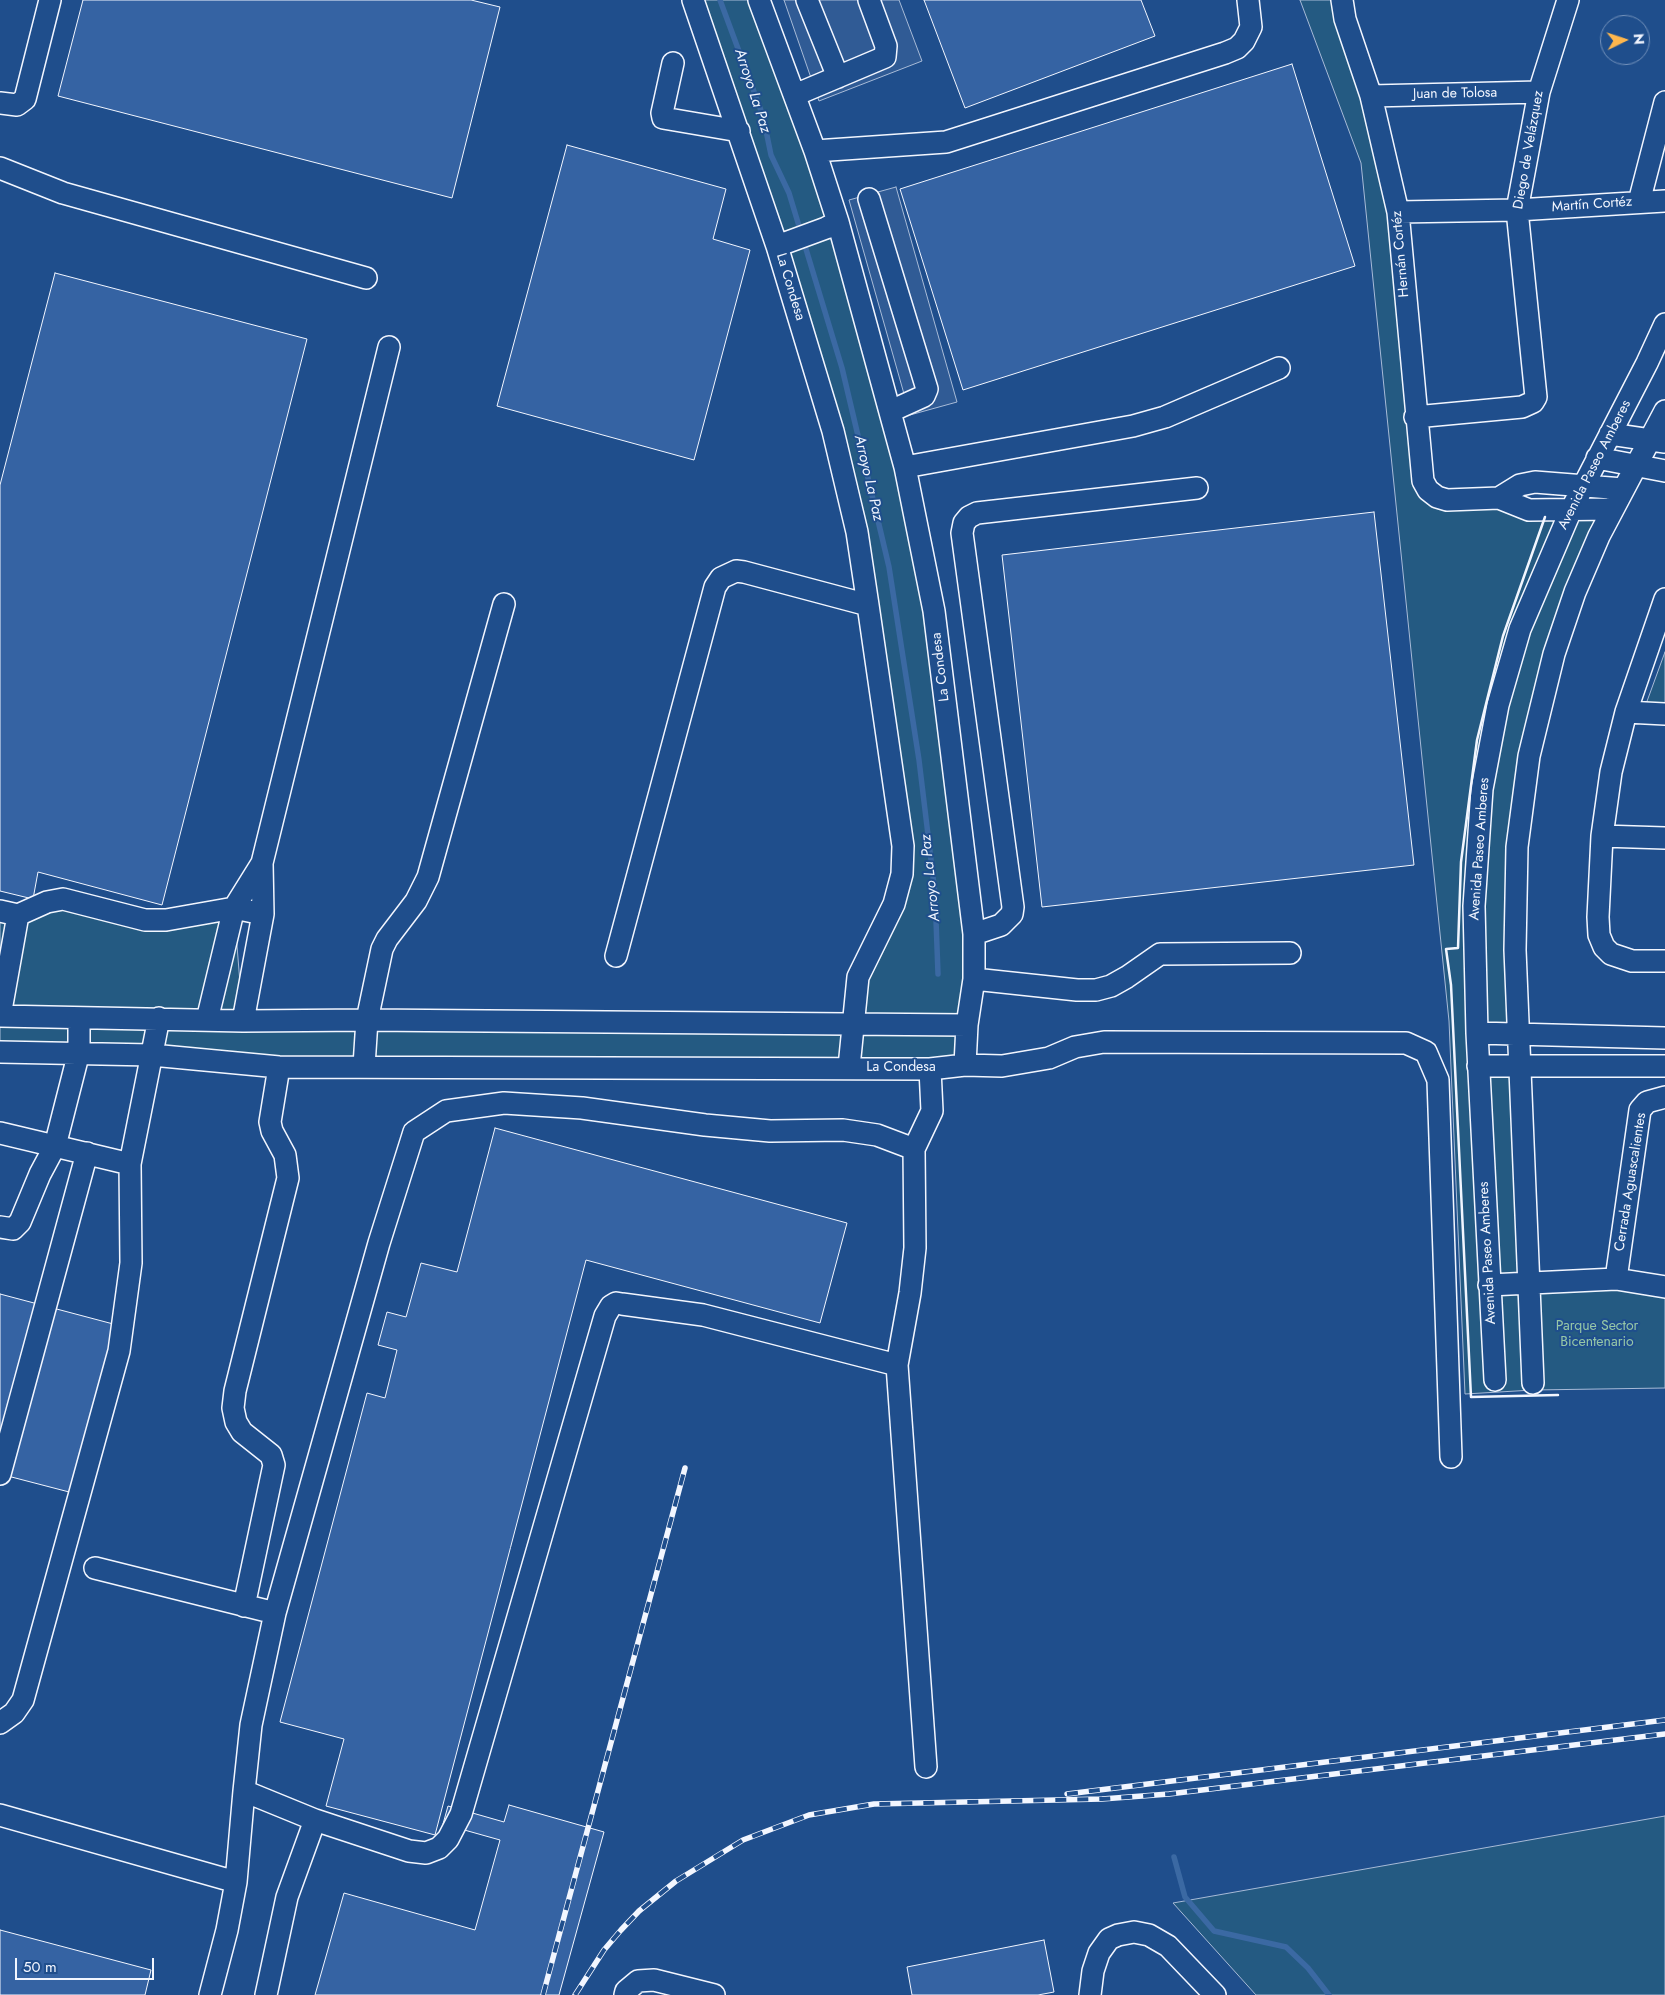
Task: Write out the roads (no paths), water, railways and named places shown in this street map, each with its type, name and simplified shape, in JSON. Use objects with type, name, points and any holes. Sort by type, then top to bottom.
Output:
[{"type":"street","points":[[0,103],[17,105],[25,99],[50,0]]},
{"type":"street","name":"La Condesa","points":[[693,0],[739,131],[785,243],[834,431],[856,532],[868,605],[903,846],[902,874],[894,904],[858,977],[851,1024],[849,1067],[930,1069],[965,1065],[967,1025],[974,978],[974,934],[934,611],[905,467],[891,411],[832,225],[815,150],[759,0]]},
{"type":"street","points":[[807,0],[838,77]]},
{"type":"street","points":[[795,95],[882,59],[886,54],[886,46],[869,0]]},
{"type":"street","points":[[815,150],[946,142],[1225,53],[1237,48],[1244,41],[1251,27],[1248,0]]},
{"type":"street","name":"Hernán Cortéz","points":[[1342,0],[1345,19],[1371,96],[1398,212],[1415,417],[1423,481],[1436,498],[1447,500],[1499,498]]},
{"type":"street","name":"Diego de Velázquez","points":[[1415,417],[1522,407],[1533,402],[1537,392],[1517,210],[1539,92],[1568,0]]},
{"type":"street","points":[[673,63],[662,113],[663,118],[739,131]]},
{"type":"street","name":"Juan de Tolosa","points":[[1371,96],[1539,92]]},
{"type":"street","points":[[1639,202],[1665,102]]},
{"type":"street","points":[[0,168],[63,192],[366,278]]},
{"type":"street","points":[[869,199],[927,389],[924,396],[891,411]]},
{"type":"street","name":"Martín Cortéz","points":[[1398,212],[1517,210],[1665,201]]},
{"type":"street","points":[[785,243],[832,225]]},
{"type":"street","name":"Avenida Paseo Amberes","points":[[1496,1380],[1478,1066],[1474,906],[1484,780],[1498,705],[1520,629],[1582,486],[1665,324]]},
{"type":"street","points":[[243,1021],[263,914],[262,863],[389,347]]},
{"type":"street","points":[[905,467],[1157,420],[1201,404],[1279,368]]},
{"type":"street","points":[[1533,1383],[1515,950],[1517,847],[1530,752],[1554,654],[1574,592],[1636,465],[1657,441],[1665,412]]},
{"type":"street","points":[[1610,434],[1657,441]]},
{"type":"street","points":[[1597,458],[1665,471]]},
{"type":"street","points":[[1499,498],[1526,483],[1623,489]]},
{"type":"street","points":[[974,934],[1001,925],[1012,914],[1013,907],[963,543],[964,523],[969,516],[977,513],[1197,488]]},
{"type":"street","points":[[1499,498],[1529,510],[1613,509]]},
{"type":"street","points":[[616,956],[714,587],[721,578],[736,571],[868,605]]},
{"type":"street","points":[[1665,599],[1626,712],[1612,772],[1602,836],[1598,917],[1599,934],[1604,947],[1611,954],[1632,961],[1665,961]]},
{"type":"street","points":[[364,1066],[367,1020],[382,949],[387,939],[416,901],[437,853],[504,604]]},
{"type":"street","points":[[1626,712],[1665,714]]},
{"type":"street","points":[[1602,836],[1665,838]]},
{"type":"street","points":[[207,1020],[234,908],[262,863]]},
{"type":"street","points":[[263,914],[234,908],[156,921],[145,920],[63,899],[9,913],[0,1016],[243,1021],[367,1020],[967,1025]]},
{"type":"street","points":[[974,978],[1077,990],[1096,990],[1110,986],[1128,977],[1160,954],[1290,953]]},
{"type":"street","points":[[0,1227],[9,1230],[20,1222],[40,1174],[56,1146],[79,1052],[80,1018]]},
{"type":"street","points":[[0,1723],[14,1713],[22,1700],[119,1351],[131,1263],[130,1164],[159,1018]]},
{"type":"street","points":[[1477,1033],[1665,1038]]},
{"type":"street","points":[[965,1065],[1002,1066],[1049,1058],[1076,1047],[1104,1042],[1406,1042],[1426,1052],[1438,1080],[1451,1457]]},
{"type":"street","points":[[0,1052],[79,1052],[152,1055],[279,1067],[849,1067]]},
{"type":"street","points":[[1478,1066],[1665,1066]]},
{"type":"street","points":[[244,1606],[274,1465],[271,1456],[242,1432],[236,1422],[233,1408],[235,1391],[288,1178],[285,1155],[272,1131],[270,1122],[279,1067]]},
{"type":"street","points":[[926,1767],[897,1365],[910,1293],[915,1248],[914,1150],[932,1111],[930,1069]]},
{"type":"street","name":"Cerrada Aguascalientes","points":[[1616,1279],[1640,1110],[1647,1102],[1664,1097]]},
{"type":"street","points":[[210,1995],[227,1930],[236,1882],[251,1725],[275,1613],[377,1252],[414,1132],[446,1111],[504,1104],[582,1108],[770,1131],[843,1130],[878,1135],[914,1150]]},
{"type":"street","points":[[0,1133],[130,1164]]},
{"type":"street","points":[[0,1474],[87,1153]]},
{"type":"street","points":[[1490,1285],[1616,1279],[1665,1287]]},
{"type":"street","points":[[244,1791],[315,1820],[409,1851],[426,1853],[439,1848],[455,1828],[461,1814],[605,1316],[611,1306],[616,1303],[703,1315],[897,1365]]},
{"type":"street","points":[[95,1568],[275,1613]]},
{"type":"street","points":[[0,1815],[236,1882]]},
{"type":"street","points":[[266,1995],[272,1956],[287,1898],[315,1820]]},
{"type":"street","points":[[1090,1995],[1093,1971],[1099,1953],[1109,1939],[1118,1934],[1134,1932],[1149,1935],[1168,1946],[1215,1995]]},
{"type":"street","points":[[625,1995],[626,1991],[638,1982],[654,1980],[714,1995]]},
{"type":"waterway","name":"Arroyo La Paz","points":[[720,0],[763,116],[771,155],[789,193],[842,368],[889,567],[919,760],[935,893],[938,974]]},
{"type":"waterway","name":"Arroyo La Paz","points":[[1174,1857],[1185,1897],[1214,1931],[1286,1947],[1308,1968],[1329,1995]]},
{"type":"railway","points":[[543,1995],[685,1468]]},
{"type":"railway","points":[[1067,1794],[1665,1720]]},
{"type":"railway","points":[[575,1995],[604,1950],[621,1930],[639,1911],[676,1881],[743,1840],[809,1815],[874,1804],[1102,1799],[1169,1794],[1665,1734]]},
{"type":"park label","name":"Parque Sector Bicentenario","points":[[1597,1335]]}]
